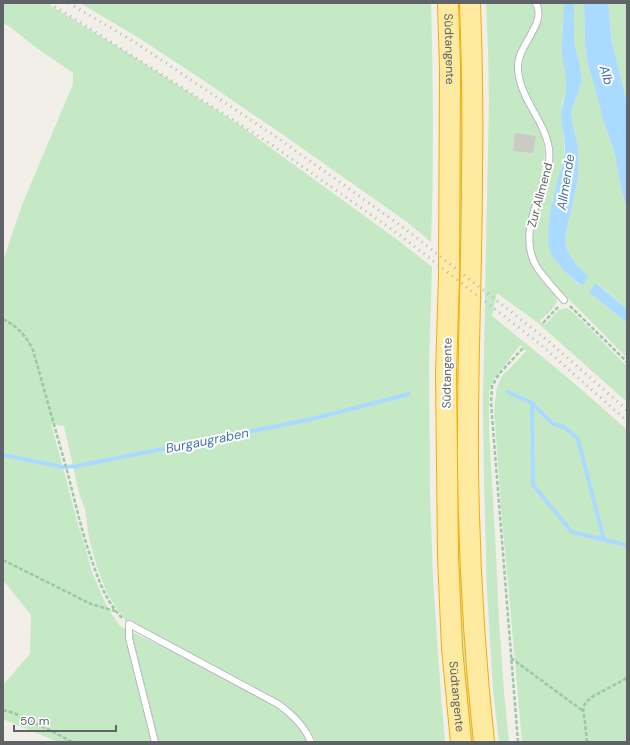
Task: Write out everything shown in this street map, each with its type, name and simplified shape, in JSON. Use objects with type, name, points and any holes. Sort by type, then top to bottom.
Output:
[{"type":"highway","name":"Südtangente","points":[[448,3],[450,75],[449,278],[446,373],[448,557],[452,648],[461,742]]},
{"type":"highway","name":"Südtangente","points":[[470,3],[472,171],[468,464],[471,572],[476,654],[484,742]]},
{"type":"lane","name":"Zur Allmend","points":[[536,3],[539,13],[536,26],[523,47],[518,63],[518,70],[524,94],[540,122],[547,138],[550,158],[546,178],[532,215],[529,242],[531,254],[538,270],[564,300]]},
{"type":"lane","points":[[128,624],[129,638],[155,742]]},
{"type":"lane","points":[[128,624],[278,704],[289,712],[302,725],[311,742]]},
{"type":"path","points":[[543,323],[564,300],[627,362]]},
{"type":"path","points":[[3,319],[19,330],[27,339],[33,350],[67,470],[82,531],[98,581],[115,611],[128,624]]},
{"type":"path","points":[[518,742],[491,403],[492,386],[499,374],[523,348]]},
{"type":"path","points":[[3,560],[91,604],[115,611]]},
{"type":"path","points":[[511,658],[582,710]]},
{"type":"path","points":[[587,742],[582,710],[585,703],[592,697],[627,678]]},
{"type":"path","points":[[3,710],[55,732],[72,742]]},
{"type":"green space","points":[[3,3],[47,3],[238,124],[399,241],[432,267],[429,362],[430,493],[433,580],[445,742],[316,742],[313,735],[285,704],[267,693],[140,630],[126,621],[107,593],[97,567],[89,538],[85,509],[79,493],[64,426],[51,424],[92,572],[107,607],[120,626],[192,661],[284,712],[299,727],[310,742],[58,742],[3,719],[3,685],[30,654],[31,615],[3,580],[3,261],[22,205],[73,84],[73,73],[3,23]]},
{"type":"green space","points":[[80,3],[431,3],[433,182],[431,242],[407,222],[200,78],[139,38]]},
{"type":"green space","points":[[456,3],[461,3],[463,143],[459,369],[457,388],[456,388]]},
{"type":"green space","points":[[486,3],[533,3],[535,11],[532,26],[516,56],[515,69],[516,78],[523,100],[539,127],[545,149],[540,187],[531,208],[526,234],[527,252],[531,264],[539,277],[552,290],[557,300],[553,308],[540,321],[545,325],[559,310],[567,308],[627,366],[627,402],[538,323],[497,293],[492,316],[578,386],[627,430],[627,742],[522,742],[494,410],[497,387],[502,376],[526,351],[520,345],[492,382],[489,391],[489,430],[499,621],[509,742],[499,742],[493,689],[487,590],[484,484],[483,402],[489,101]]},
{"type":"green space","points":[[539,3],[564,3],[562,54],[566,75],[566,92],[562,103],[561,114],[564,157],[552,202],[557,263],[582,286],[589,277],[576,264],[567,250],[565,239],[578,176],[578,147],[571,111],[582,82],[580,65],[574,42],[574,3],[584,3],[585,45],[588,65],[603,120],[614,150],[627,210],[627,309],[597,283],[589,292],[627,323],[627,358],[548,278],[536,260],[532,242],[534,226],[551,168],[552,154],[547,130],[532,104],[524,85],[522,69],[526,51],[543,17]]},
{"type":"green space","points":[[608,3],[627,3],[627,103],[612,42]]},
{"type":"green space","points":[[456,458],[458,461],[474,742],[470,742],[458,601]]},
{"type":"water","points":[[564,3],[574,3],[574,42],[580,65],[582,82],[571,111],[578,147],[578,176],[565,239],[567,250],[576,264],[589,277],[582,286],[567,274],[557,263],[549,247],[548,239],[552,203],[565,152],[561,115],[566,86],[562,55]]},
{"type":"water","name":"Alb","points":[[584,3],[608,3],[612,42],[627,103],[627,210],[614,150],[603,120],[588,65],[585,45]]},
{"type":"water","points":[[596,283],[627,309],[627,323],[589,292]]},
{"type":"building","points":[[515,133],[536,136],[533,153],[513,151]]},
{"type":"waterway","name":"Allmende","points":[[508,392],[532,403],[533,485],[572,532],[627,545]]},
{"type":"waterway","name":"Burgaugraben","points":[[3,455],[63,467],[77,466],[312,419],[409,394]]},
{"type":"waterway","name":"Allmende","points":[[532,403],[553,424],[564,427],[578,439],[604,540]]},
{"type":"railway","points":[[50,3],[269,143],[401,236],[541,345],[627,421]]},
{"type":"railway","points":[[69,3],[136,43],[279,139],[404,228],[547,340],[627,410]]}]
